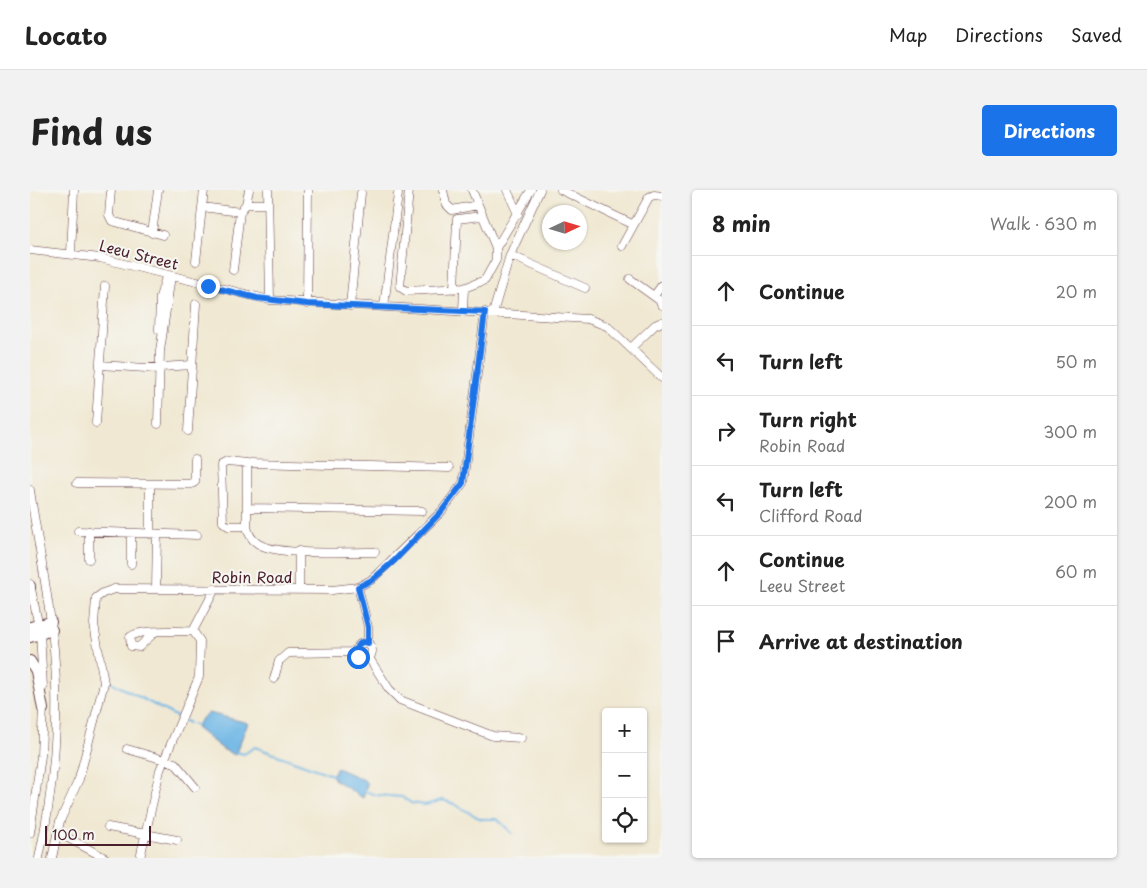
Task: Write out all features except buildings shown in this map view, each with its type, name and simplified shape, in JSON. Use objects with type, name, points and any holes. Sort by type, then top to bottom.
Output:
[{"type":"main road","points":[[30,637],[36,628],[51,626]]},
{"type":"main road","points":[[30,661],[36,671],[43,709]]},
{"type":"street","points":[[71,253],[74,190]]},
{"type":"street","points":[[111,190],[109,215],[112,221],[163,235]]},
{"type":"street","points":[[152,233],[158,190]]},
{"type":"street","points":[[196,261],[204,190]]},
{"type":"street","points":[[233,270],[240,212],[246,204],[249,190]]},
{"type":"street","points":[[268,190],[270,300]]},
{"type":"street","points":[[307,304],[308,190]]},
{"type":"street","points":[[409,190],[399,285],[406,291],[464,288],[479,284],[486,279],[496,260],[496,248],[472,190]]},
{"type":"street","points":[[443,190],[446,204],[452,210],[478,205]]},
{"type":"street","points":[[507,190],[518,214]]},
{"type":"street","points":[[496,248],[531,190]]},
{"type":"street","name":"Robin Road","points":[[52,858],[57,832],[79,779],[104,683],[97,651],[95,601],[103,593],[114,589],[299,590],[358,587],[372,580],[394,561],[441,512],[463,483],[489,313],[510,255],[540,190]]},
{"type":"street","points":[[561,190],[632,224]]},
{"type":"street","points":[[350,306],[362,193]]},
{"type":"street","points":[[384,307],[398,194]]},
{"type":"street","points":[[622,246],[632,224],[649,198],[654,195],[662,196]]},
{"type":"street","points":[[246,204],[268,204]]},
{"type":"street","points":[[202,207],[240,212]]},
{"type":"street","points":[[454,289],[457,220],[460,218],[482,216]]},
{"type":"street","name":"Leeu Street","points":[[30,250],[71,253],[270,300],[307,304],[588,319],[607,326],[662,378]]},
{"type":"street","points":[[510,255],[585,288]]},
{"type":"street","points":[[158,424],[160,297],[169,276]]},
{"type":"street","points":[[630,279],[654,296],[662,305]]},
{"type":"street","points":[[654,296],[662,285]]},
{"type":"street","points":[[96,423],[105,286]]},
{"type":"street","points":[[463,311],[464,288]]},
{"type":"street","points":[[188,431],[196,304]]},
{"type":"street","points":[[631,348],[655,325],[662,322]]},
{"type":"street","points":[[100,365],[146,368],[192,365]]},
{"type":"street","points":[[77,483],[194,484],[195,459]]},
{"type":"street","points":[[247,526],[228,526],[223,522],[221,465],[224,462],[449,468]]},
{"type":"street","points":[[248,464],[247,526],[250,535],[258,543],[278,550],[375,552]]},
{"type":"street","points":[[150,484],[156,589]]},
{"type":"street","points":[[30,490],[51,626],[55,732],[52,775],[39,858]]},
{"type":"street","points":[[248,508],[422,511]]},
{"type":"street","points":[[78,531],[197,535]]},
{"type":"street","points":[[89,532],[89,559]]},
{"type":"street","points":[[131,534],[131,564]]},
{"type":"street","points":[[299,551],[299,590]]},
{"type":"street","points":[[30,587],[36,628],[43,709],[41,756],[30,833]]},
{"type":"street","points":[[358,587],[368,627],[368,643],[372,649],[368,658]]},
{"type":"street","points":[[193,632],[215,589]]},
{"type":"street","points":[[140,858],[164,760],[200,674],[200,639],[193,632],[155,632]]},
{"type":"street","points":[[356,652],[359,643],[368,643]]},
{"type":"street","points":[[356,652],[360,658],[368,658]]},
{"type":"street","points":[[274,679],[279,660],[288,653],[356,652]]},
{"type":"street","points":[[368,658],[391,691],[400,700],[493,736],[509,739],[521,738]]},
{"type":"street","points":[[127,749],[180,767],[195,787]]},
{"type":"street","points":[[108,827],[177,840]]},
{"type":"street","points":[[57,832],[105,858]]},
{"type":"water","points":[[209,713],[248,723],[235,755],[224,750],[196,728],[200,720]]},
{"type":"water","points":[[337,768],[364,780],[367,784],[363,798],[335,780],[332,775]]},
{"type":"waterway","points":[[109,681],[179,718]]},
{"type":"waterway","points":[[183,720],[189,723]]},
{"type":"waterway","points":[[236,752],[244,754],[255,747],[332,775]]},
{"type":"waterway","points":[[365,791],[376,795],[402,797],[411,803],[425,805],[443,800],[481,819],[497,819],[512,833]]},
{"type":"route","points":[[208,286],[257,298],[307,304],[485,312],[466,473],[463,483],[458,493],[394,561],[372,580],[358,587],[368,627],[368,643],[359,643],[356,648],[358,657]]}]
